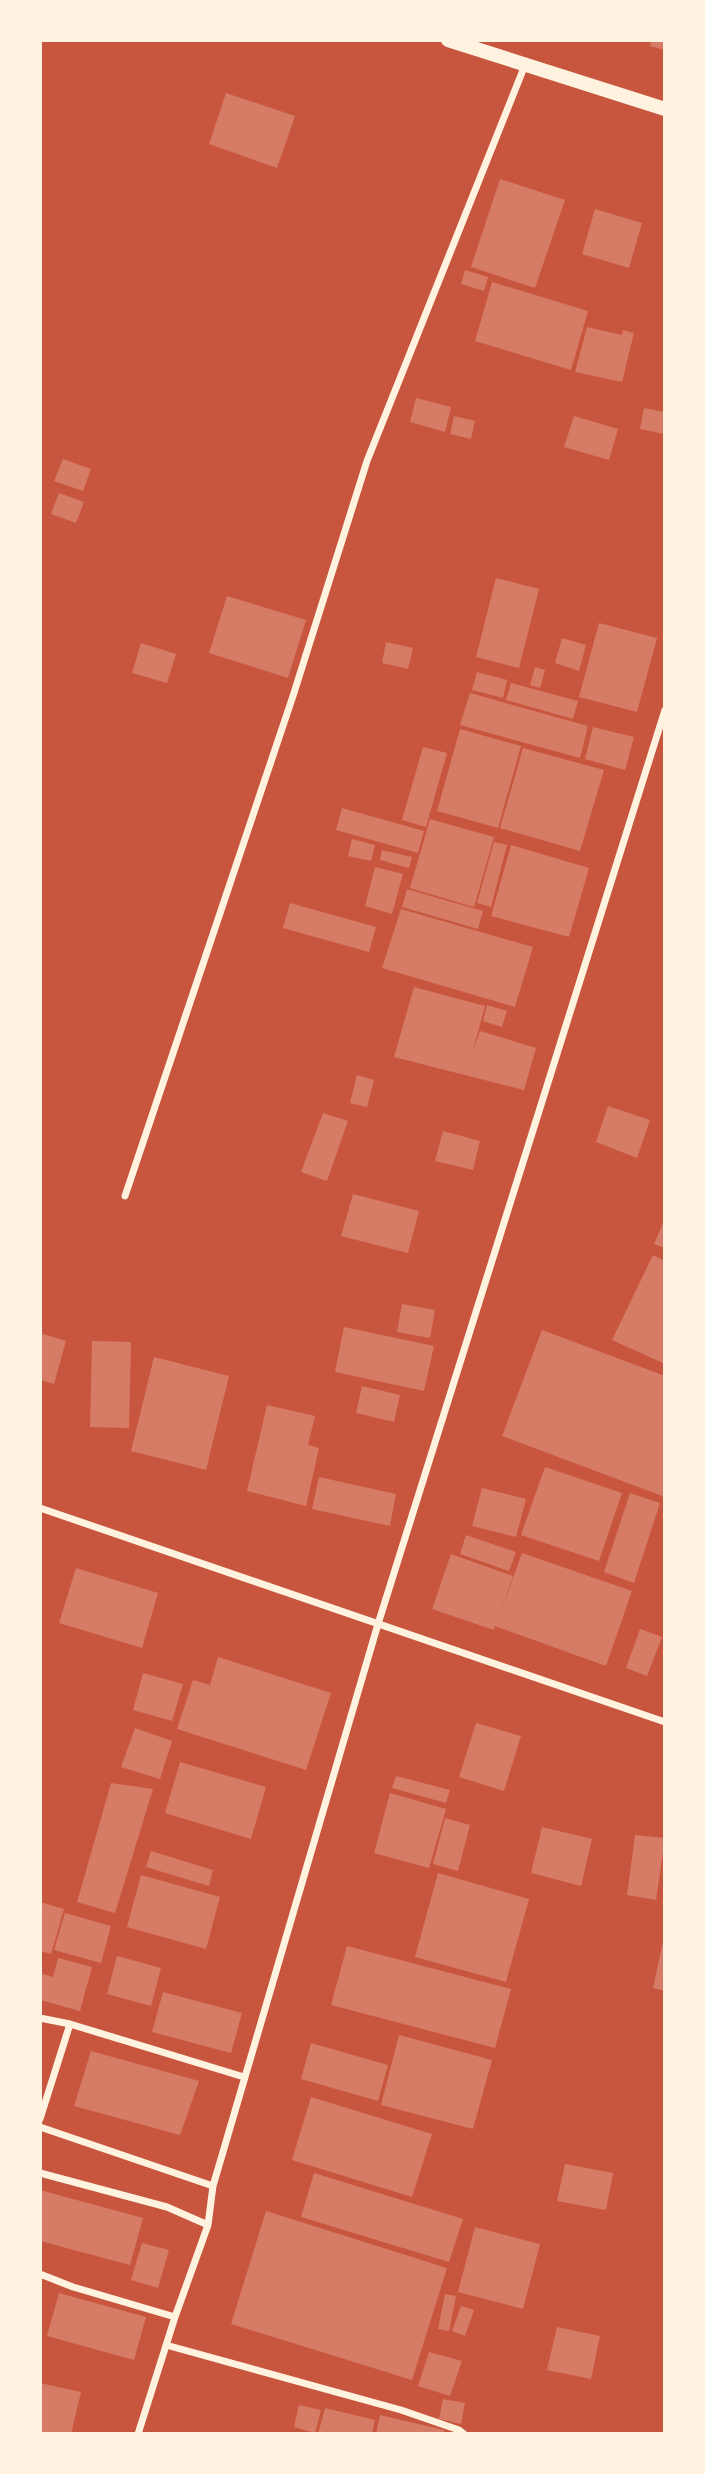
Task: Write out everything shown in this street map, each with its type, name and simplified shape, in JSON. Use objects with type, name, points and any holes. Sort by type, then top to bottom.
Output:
[{"type":"main road","points":[[448,40],[665,109]]},
{"type":"street","points":[[125,1196],[293,696],[367,461],[525,64]]},
{"type":"street","points":[[138,2434],[208,2225],[213,2186],[378,1624],[665,710]]},
{"type":"street","points":[[40,1508],[665,1722]]},
{"type":"street","points":[[40,2018],[70,2024],[244,2077]]},
{"type":"street","points":[[40,2119],[70,2024]]},
{"type":"street","points":[[40,2127],[213,2186]]},
{"type":"street","points":[[40,2173],[167,2207],[208,2225]]},
{"type":"street","points":[[40,2274],[73,2287],[175,2317]]},
{"type":"street","points":[[166,2345],[401,2410],[464,2434]]},
{"type":"building","points":[[652,40],[665,40],[665,50],[650,46]]},
{"type":"building","points":[[226,93],[295,116],[277,168],[209,144]]},
{"type":"building","points":[[500,179],[565,200],[535,288],[471,267]]},
{"type":"building","points":[[595,209],[642,223],[629,268],[582,254]]},
{"type":"building","points":[[465,270],[488,277],[484,291],[461,284]]},
{"type":"building","points":[[492,282],[588,311],[571,370],[475,341]]},
{"type":"building","points":[[587,327],[622,335],[623,330],[634,333],[622,382],[575,372]]},
{"type":"building","points":[[416,398],[451,407],[445,432],[410,422]]},
{"type":"building","points":[[644,408],[665,412],[665,434],[640,429]]},
{"type":"building","points":[[454,416],[475,421],[471,439],[450,434]]},
{"type":"building","points":[[574,416],[618,429],[609,460],[564,447]]},
{"type":"building","points":[[63,459],[91,469],[83,491],[54,481]]},
{"type":"building","points":[[59,493],[84,502],[76,523],[51,514]]},
{"type":"building","points":[[496,578],[539,589],[519,668],[476,657]]},
{"type":"building","points":[[227,596],[306,620],[288,678],[209,653]]},
{"type":"building","points":[[599,623],[657,638],[637,712],[579,697]]},
{"type":"building","points":[[562,638],[586,645],[579,671],[555,663]]},
{"type":"building","points":[[386,642],[413,648],[408,669],[382,663]]},
{"type":"building","points":[[141,643],[176,654],[167,683],[132,673]]},
{"type":"building","points":[[535,667],[545,670],[540,688],[530,685]]},
{"type":"building","points":[[477,672],[507,680],[503,698],[472,690]]},
{"type":"building","points":[[511,683],[578,701],[573,719],[506,700]]},
{"type":"building","points":[[470,693],[588,726],[580,758],[460,725]]},
{"type":"building","points":[[593,727],[634,737],[625,770],[585,759]]},
{"type":"building","points":[[460,729],[521,746],[498,828],[437,811]]},
{"type":"building","points":[[423,747],[447,753],[426,827],[402,820]]},
{"type":"building","points":[[523,748],[604,770],[580,851],[500,828]]},
{"type":"building","points":[[342,808],[424,831],[418,853],[336,830]]},
{"type":"building","points":[[430,819],[494,837],[474,907],[410,888]]},
{"type":"building","points":[[352,839],[375,845],[371,861],[348,856]]},
{"type":"building","points":[[494,842],[507,845],[491,907],[477,903]]},
{"type":"building","points":[[511,845],[589,868],[569,937],[491,916]]},
{"type":"building","points":[[382,850],[412,857],[409,868],[380,860]]},
{"type":"building","points":[[375,867],[403,874],[392,914],[365,906]]},
{"type":"building","points":[[407,889],[483,911],[478,929],[402,907]]},
{"type":"building","points":[[290,903],[376,927],[369,952],[283,928]]},
{"type":"building","points":[[401,909],[533,947],[515,1007],[382,968]]},
{"type":"building","points":[[414,987],[485,1006],[473,1051],[480,1031],[536,1048],[524,1090],[394,1057]]},
{"type":"building","points":[[487,1005],[507,1011],[502,1027],[483,1021]]},
{"type":"building","points":[[357,1075],[374,1080],[367,1107],[350,1103]]},
{"type":"building","points":[[608,1106],[650,1120],[637,1158],[596,1142]]},
{"type":"building","points":[[323,1113],[348,1121],[327,1181],[301,1172]]},
{"type":"building","points":[[443,1131],[480,1141],[473,1170],[435,1161]]},
{"type":"building","points":[[353,1194],[419,1211],[408,1253],[341,1236]]},
{"type":"building","points":[[665,1219],[665,1248],[654,1244]]},
{"type":"building","points":[[653,1255],[665,1261],[665,1364],[612,1340]]},
{"type":"building","points":[[402,1304],[435,1310],[430,1338],[397,1332]]},
{"type":"building","points":[[344,1327],[434,1346],[424,1391],[335,1372]]},
{"type":"building","points":[[542,1330],[665,1376],[665,1497],[502,1436]]},
{"type":"building","points":[[40,1333],[66,1341],[54,1384],[40,1380]]},
{"type":"building","points":[[92,1341],[131,1342],[129,1428],[90,1427]]},
{"type":"building","points":[[154,1357],[229,1376],[206,1470],[131,1451]]},
{"type":"building","points":[[362,1386],[400,1395],[394,1422],[356,1413]]},
{"type":"building","points":[[267,1405],[315,1416],[308,1445],[319,1448],[306,1506],[247,1491]]},
{"type":"building","points":[[545,1467],[622,1493],[599,1561],[521,1535]]},
{"type":"building","points":[[319,1477],[396,1494],[390,1526],[312,1509]]},
{"type":"building","points":[[482,1488],[526,1499],[516,1537],[472,1526]]},
{"type":"building","points":[[630,1493],[660,1503],[634,1583],[604,1572]]},
{"type":"building","points":[[466,1535],[516,1552],[509,1571],[460,1554]]},
{"type":"building","points":[[522,1553],[632,1591],[606,1666],[495,1626],[494,1630],[432,1609],[451,1554],[513,1576],[499,1617]]},
{"type":"building","points":[[76,1568],[158,1593],[142,1648],[59,1623]]},
{"type":"building","points":[[640,1629],[662,1637],[647,1676],[626,1668]]},
{"type":"building","points":[[218,1657],[331,1693],[306,1770],[177,1729],[193,1680],[210,1685]]},
{"type":"building","points":[[143,1673],[183,1684],[172,1721],[133,1710]]},
{"type":"building","points":[[476,1723],[521,1736],[504,1791],[459,1777]]},
{"type":"building","points":[[135,1728],[172,1741],[160,1779],[121,1767]]},
{"type":"building","points":[[180,1762],[266,1787],[251,1839],[165,1813]]},
{"type":"building","points":[[396,1776],[450,1790],[446,1803],[392,1788]]},
{"type":"building","points":[[111,1783],[153,1789],[115,1913],[77,1902]]},
{"type":"building","points":[[390,1793],[446,1809],[429,1868],[374,1853]]},
{"type":"building","points":[[445,1818],[470,1825],[458,1871],[433,1864]]},
{"type":"building","points":[[542,1827],[592,1839],[581,1886],[531,1873]]},
{"type":"building","points":[[635,1835],[665,1838],[656,1900],[627,1895]]},
{"type":"building","points":[[151,1851],[213,1870],[209,1886],[146,1867]]},
{"type":"building","points":[[438,1873],[529,1899],[506,1982],[415,1957]]},
{"type":"building","points":[[141,1875],[220,1897],[206,1949],[127,1927]]},
{"type":"building","points":[[40,1902],[64,1909],[51,1954],[40,1951]]},
{"type":"building","points":[[65,1913],[111,1926],[101,1963],[54,1950]]},
{"type":"building","points":[[665,1937],[665,1991],[653,1988]]},
{"type":"building","points":[[347,1946],[511,1989],[495,2048],[331,2005]]},
{"type":"building","points":[[117,1956],[161,1968],[151,2006],[107,1994]]},
{"type":"building","points":[[58,1958],[92,1967],[80,2011],[40,2000],[40,1973],[53,1977]]},
{"type":"building","points":[[163,1992],[242,2013],[231,2053],[152,2032]]},
{"type":"building","points":[[399,2035],[492,2060],[473,2129],[381,2105]]},
{"type":"building","points":[[311,2043],[388,2065],[378,2101],[301,2079]]},
{"type":"building","points":[[91,2051],[199,2081],[180,2135],[74,2106]]},
{"type":"building","points":[[311,2097],[432,2134],[412,2197],[292,2160]]},
{"type":"building","points":[[565,2164],[613,2173],[606,2210],[557,2201]]},
{"type":"building","points":[[314,2173],[463,2219],[449,2262],[301,2217]]},
{"type":"building","points":[[40,2190],[143,2218],[130,2265],[40,2241]]},
{"type":"building","points":[[266,2211],[447,2268],[412,2380],[231,2324]]},
{"type":"building","points":[[475,2227],[540,2244],[523,2309],[458,2292]]},
{"type":"building","points":[[142,2243],[169,2250],[158,2288],[131,2280]]},
{"type":"building","points":[[59,2293],[146,2317],[134,2360],[47,2336]]},
{"type":"building","points":[[445,2294],[456,2296],[449,2331],[438,2329]]},
{"type":"building","points":[[461,2306],[474,2310],[465,2336],[452,2331]]},
{"type":"building","points":[[557,2327],[600,2336],[591,2379],[547,2370]]},
{"type":"building","points":[[429,2352],[462,2361],[450,2396],[418,2386]]},
{"type":"building","points":[[40,2383],[81,2392],[71,2434],[40,2434]]},
{"type":"building","points":[[443,2399],[465,2403],[461,2424],[439,2419]]},
{"type":"building","points":[[299,2405],[321,2410],[315,2433],[294,2427]]},
{"type":"building","points":[[325,2408],[375,2420],[372,2434],[318,2434]]},
{"type":"building","points":[[380,2415],[444,2430],[444,2434],[376,2434]]}]
